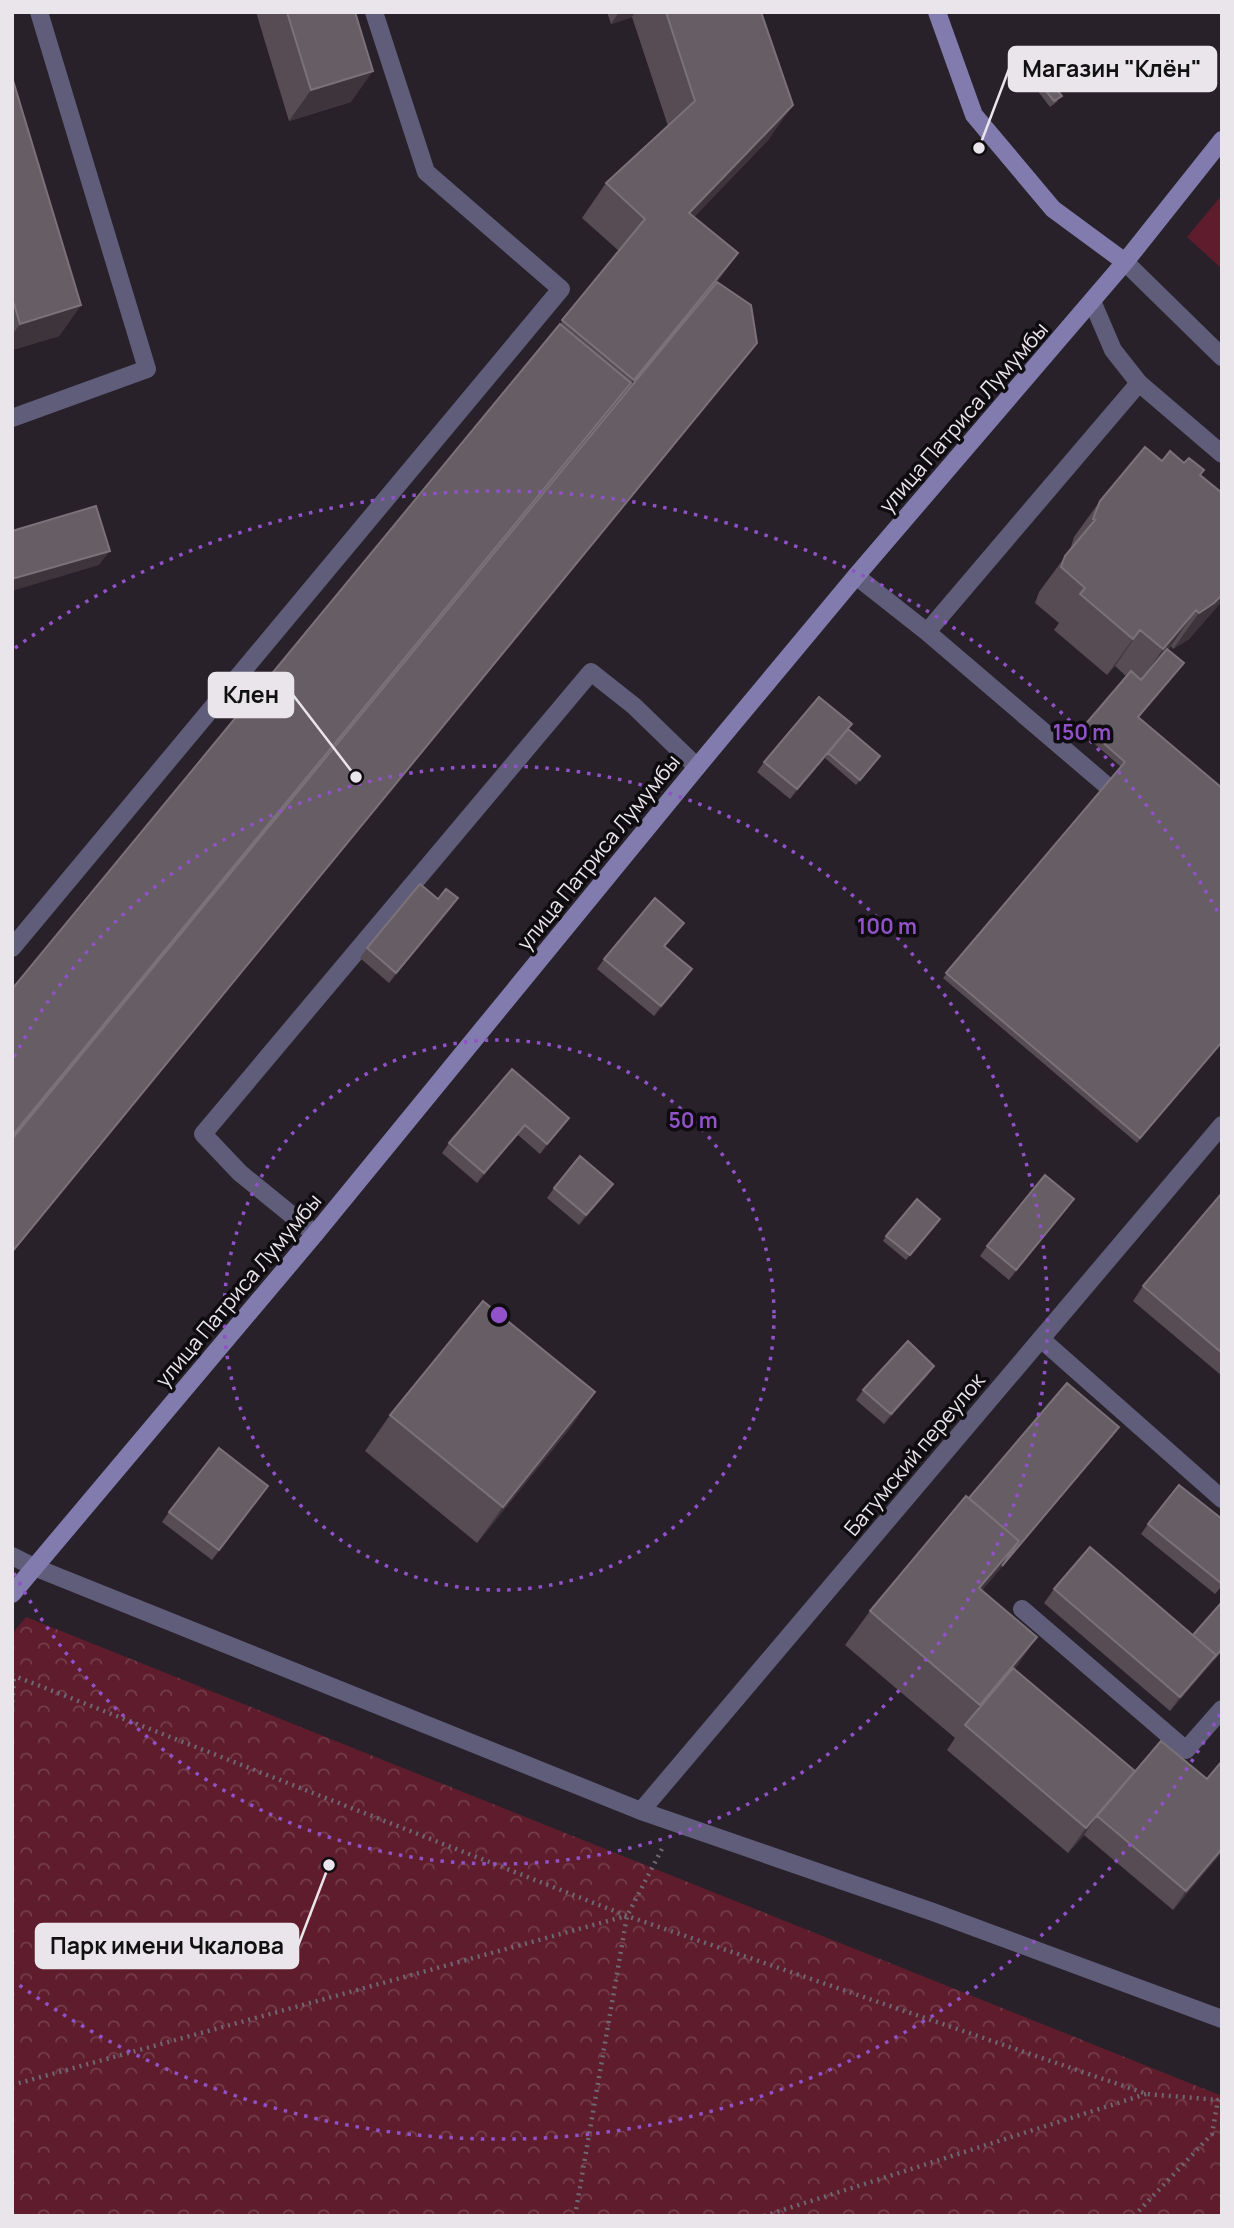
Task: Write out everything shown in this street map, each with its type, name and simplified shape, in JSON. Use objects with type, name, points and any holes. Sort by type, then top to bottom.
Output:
[{"type":"street","points":[[12,418],[146,369],[39,12]]},
{"type":"street","points":[[12,948],[561,289],[426,172],[374,12]]},
{"type":"street","points":[[937,12],[974,115],[1054,209],[1125,262],[1222,357]]},
{"type":"street","name":"улица Патриса Лумумбы","points":[[12,1594],[315,1234],[856,576],[1125,262],[1222,141]]},
{"type":"street","points":[[1092,301],[1114,350],[1139,383],[1222,454]]},
{"type":"street","points":[[927,632],[1139,383]]},
{"type":"street","points":[[856,576],[927,632],[1106,785]]},
{"type":"street","points":[[315,1234],[240,1172],[203,1134],[591,672],[634,706],[697,767]]},
{"type":"street","name":"Батумский переулок","points":[[642,1811],[1041,1339],[1218,1138]]},
{"type":"street","points":[[1041,1339],[1222,1499]]},
{"type":"street","points":[[12,1556],[642,1811],[933,1912],[1222,2019]]},
{"type":"street","points":[[1022,1609],[1186,1751],[1222,1709]]},
{"type":"path","points":[[12,1709],[13,1676],[627,1916],[1147,2094],[1220,2099],[1212,2134],[1134,2216]]},
{"type":"path","points":[[575,2216],[627,1916],[676,1824]]},
{"type":"path","points":[[12,2085],[627,1916]]},
{"type":"path","points":[[764,2216],[1147,2094]]},
{"type":"green space","points":[[1222,195],[1222,269],[1187,237]]},
{"type":"green space","points":[[26,1617],[1222,2096],[1220,2216],[12,2216],[12,1634]]},
{"type":"building","points":[[287,12],[355,12],[373,71],[311,90]]},
{"type":"building","points":[[666,12],[761,12],[793,105],[689,213],[738,253],[634,380],[562,320],[645,219],[606,183],[695,101]]},
{"type":"building","points":[[12,77],[81,305],[20,324],[12,297]]},
{"type":"building","points":[[1048,79],[1062,96],[1054,101],[1041,85]]},
{"type":"building","points":[[717,282],[751,305],[757,343],[12,1252],[12,1139]]},
{"type":"building","points":[[560,324],[631,383],[12,1136],[12,989]]},
{"type":"building","points":[[1145,447],[1162,461],[1170,451],[1184,463],[1189,458],[1204,470],[1200,475],[1222,493],[1222,595],[1199,613],[1196,610],[1163,649],[1140,630],[1133,639],[1080,594],[1085,588],[1061,567],[1065,556],[1095,520],[1093,519],[1100,501]]},
{"type":"building","points":[[96,506],[110,551],[12,579],[12,531]]},
{"type":"building","points":[[1167,649],[1184,663],[1138,717],[1222,788],[1222,1042],[1140,1138],[946,973],[1125,762],[1084,726],[1131,671],[1141,680]]},
{"type":"building","points":[[819,697],[852,724],[797,789],[764,762]]},
{"type":"building","points":[[848,729],[880,756],[860,780],[828,753]]},
{"type":"building","points":[[420,884],[438,899],[446,889],[458,898],[396,973],[367,948]]},
{"type":"building","points":[[655,898],[684,923],[664,946],[692,969],[661,1006],[604,959]]},
{"type":"building","points":[[512,1069],[569,1118],[547,1144],[525,1125],[484,1173],[449,1143]]},
{"type":"building","points":[[580,1156],[613,1184],[586,1215],[554,1188]]},
{"type":"building","points":[[1045,1175],[1074,1199],[1016,1270],[987,1246]]},
{"type":"building","points":[[1222,1193],[1222,1353],[1143,1286]]},
{"type":"building","points":[[917,1199],[940,1219],[910,1255],[886,1236]]},
{"type":"building","points":[[483,1301],[595,1392],[503,1507],[390,1415]]},
{"type":"building","points":[[908,1341],[934,1366],[891,1414],[863,1390]]},
{"type":"building","points":[[1067,1383],[1119,1427],[1002,1566],[1019,1541],[969,1498]]},
{"type":"building","points":[[219,1448],[268,1486],[219,1550],[169,1512]]},
{"type":"building","points":[[1179,1485],[1222,1519],[1222,1584],[1148,1524]]},
{"type":"building","points":[[966,1496],[1019,1541],[979,1588],[1037,1637],[980,1705],[870,1611]]},
{"type":"building","points":[[1090,1547],[1216,1655],[1180,1697],[1054,1589]]},
{"type":"building","points":[[1222,1602],[1222,1649],[1213,1659],[1216,1655],[1193,1635]]},
{"type":"building","points":[[1013,1668],[1135,1771],[1086,1828],[965,1725]]},
{"type":"building","points":[[1161,1741],[1207,1779],[1222,1761],[1222,1849],[1186,1891],[1097,1816]]},
{"type":"place","name":"Магазин \"Клён\"","points":[[979,148]]},
{"type":"place","name":"Клен","points":[[356,777]]},
{"type":"place","name":"Парк имени Чкалова","points":[[329,1865]]}]
